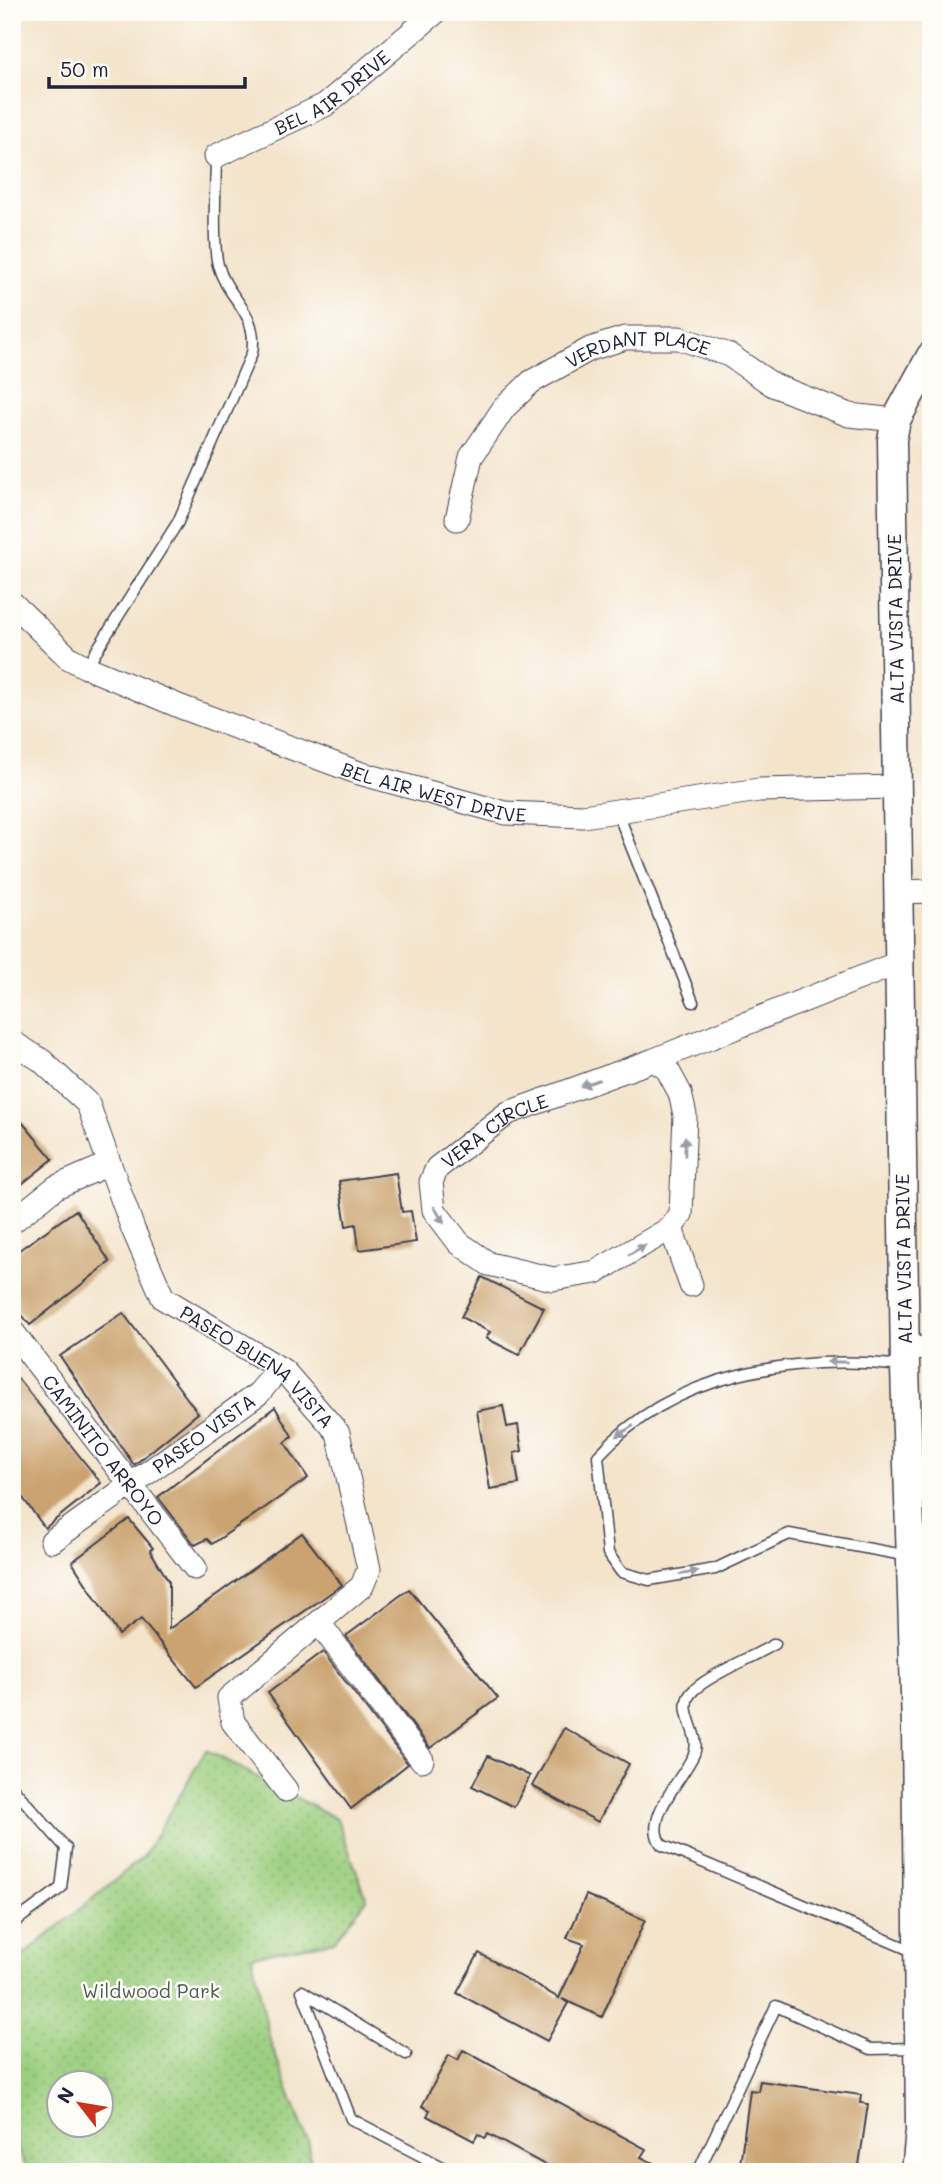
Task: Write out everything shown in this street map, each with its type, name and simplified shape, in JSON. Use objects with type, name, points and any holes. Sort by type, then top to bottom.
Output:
[{"type":"street","name":"BEL AIR DRIVE","points":[[216,156],[325,105],[436,12]]},
{"type":"street","name":"VERDANT PLACE","points":[[457,519],[471,457],[504,408],[531,382],[590,349],[625,338],[679,338],[729,355],[773,385],[849,415],[896,420]]},
{"type":"street","name":"ALTA VISTA DRIVE","points":[[916,2172],[925,2095],[919,2048],[918,1954],[923,1726],[911,1557],[914,1355],[898,963],[892,440],[896,420],[931,356]]},
{"type":"street","name":"BEL AIR WEST DRIVE","points":[[12,603],[69,658],[86,667],[181,707],[359,772],[505,813],[583,816],[759,790],[897,787]]},
{"type":"street","points":[[898,892],[931,891]]},
{"type":"street","name":"VERA CIRCLE","points":[[671,1228],[596,1272],[553,1279],[489,1264],[459,1243],[434,1210],[431,1182],[437,1168],[508,1113],[898,963]]},
{"type":"street","name":"PASEO BUENA VISTA","points":[[12,1042],[41,1060],[88,1104],[163,1298],[279,1368],[338,1433],[369,1569],[362,1586],[229,1698],[233,1722],[286,1790]]},
{"type":"street","points":[[654,1059],[667,1069],[680,1093],[685,1115],[681,1214],[671,1228],[691,1285]]},
{"type":"street","points":[[12,1222],[56,1186],[109,1164]]},
{"type":"street","name":"CAMINITO ARROYO","points":[[12,1331],[195,1568]]},
{"type":"street","name":"PASEO VISTA","points":[[52,1541],[259,1393],[279,1368]]},
{"type":"street","points":[[318,1623],[422,1760]]},
{"type":"lane","points":[[86,667],[178,522],[252,353],[255,335],[244,306],[226,287],[217,263],[216,156]]},
{"type":"lane","points":[[617,811],[693,1002]]},
{"type":"lane","points":[[911,1557],[789,1534],[715,1569],[649,1580],[621,1572],[608,1553],[598,1457],[615,1438],[671,1401],[733,1375],[808,1362],[862,1362],[914,1355]]},
{"type":"lane","points":[[775,1644],[693,1690],[686,1704],[686,1716],[696,1733],[695,1752],[655,1823],[656,1837],[662,1845],[918,1954]]},
{"type":"lane","points":[[12,1787],[66,1848],[61,1888],[12,1924]]},
{"type":"lane","points":[[406,2054],[302,1991],[351,2119],[452,2172]]},
{"type":"lane","points":[[698,2172],[776,2006],[871,2049],[919,2048]]},
{"type":"green space","name":"Wildwood Park","points":[[206,1750],[337,1819],[367,1899],[334,1941],[252,1956],[270,2041],[309,2144],[311,2172],[29,2172],[12,2140],[12,1965],[144,1856]]},
{"type":"building","points":[[12,1110],[53,1159],[12,1192]]},
{"type":"building","points":[[396,1173],[402,1212],[411,1211],[416,1242],[359,1250],[356,1224],[346,1226],[339,1181]]},
{"type":"building","points":[[76,1210],[110,1262],[30,1325],[12,1302],[12,1255]]},
{"type":"building","points":[[482,1277],[544,1308],[519,1355],[486,1338],[490,1332],[461,1317]]},
{"type":"building","points":[[123,1313],[198,1413],[134,1465],[60,1356]]},
{"type":"building","points":[[12,1371],[101,1483],[45,1528],[12,1483]]},
{"type":"building","points":[[503,1406],[507,1427],[518,1425],[522,1451],[514,1453],[519,1484],[490,1489],[477,1411]]},
{"type":"building","points":[[275,1407],[292,1436],[285,1443],[308,1478],[212,1544],[207,1539],[195,1545],[158,1497]]},
{"type":"building","points":[[129,1519],[153,1548],[150,1550],[169,1582],[169,1629],[302,1533],[342,1585],[196,1687],[141,1619],[119,1635],[72,1562]]},
{"type":"building","points":[[409,1589],[498,1698],[430,1748],[346,1636]]},
{"type":"building","points":[[323,1652],[408,1764],[351,1809],[268,1693]]},
{"type":"building","points":[[564,1728],[629,1764],[598,1822],[532,1786]]},
{"type":"building","points":[[488,1756],[530,1776],[514,1807],[472,1786]]},
{"type":"building","points":[[586,1895],[645,1920],[602,2017],[562,1999],[568,2003],[547,2041],[457,1993],[479,1953],[559,1998],[584,1944],[567,1938]]},
{"type":"building","points":[[463,2050],[646,2149],[641,2157],[671,2172],[558,2172],[488,2134],[485,2138],[478,2134],[474,2141],[427,2116],[430,2110],[422,2106],[449,2055],[458,2060]]},
{"type":"building","points":[[760,2081],[861,2095],[860,2103],[868,2104],[858,2172],[739,2172],[750,2090],[758,2091]]}]
